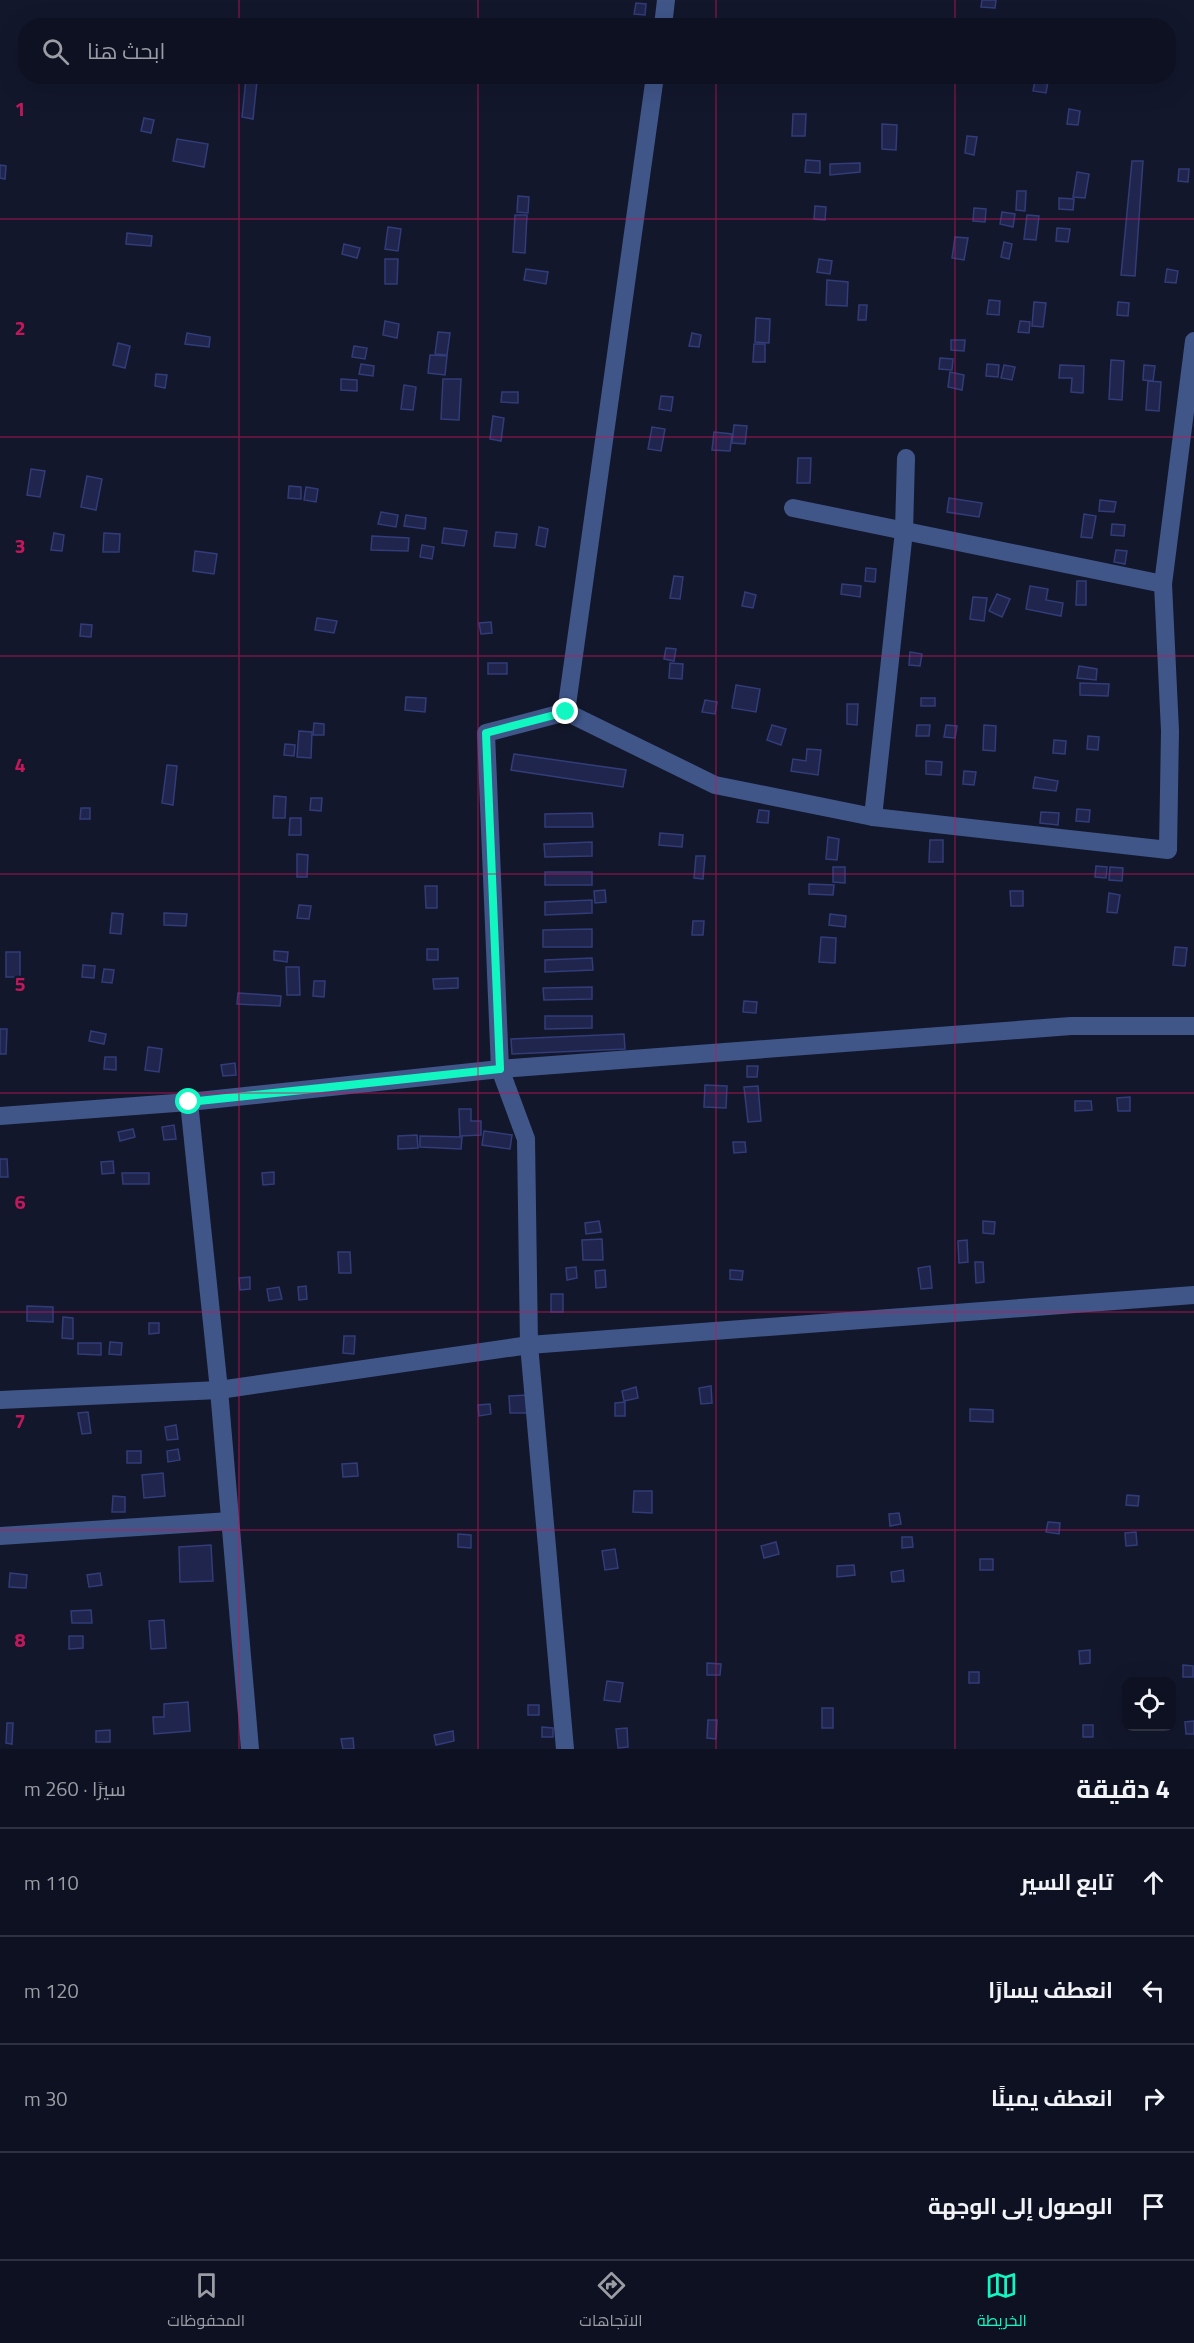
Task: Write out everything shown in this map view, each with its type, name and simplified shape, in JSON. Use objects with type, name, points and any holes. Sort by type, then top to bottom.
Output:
[{"type":"street","points":[[664,18],[666,0]]},
{"type":"street","points":[[566,712],[654,84]]},
{"type":"street","points":[[565,1749],[529,1345],[526,1139],[500,1069],[486,733],[566,712],[715,785],[873,817],[1168,850],[1170,731],[1163,584],[1194,342]]},
{"type":"street","points":[[873,817],[904,531],[906,458]]},
{"type":"street","points":[[793,508],[1163,584]]},
{"type":"street","points":[[0,1116],[189,1102],[500,1069],[1071,1026],[1194,1026]]},
{"type":"street","points":[[189,1102],[219,1390],[250,1749]]},
{"type":"street","points":[[0,1400],[219,1390],[529,1345],[1194,1295]]},
{"type":"street","points":[[0,1536],[231,1521]]},
{"type":"building","points":[[982,0],[996,0],[995,8],[981,7]]},
{"type":"building","points":[[636,3],[646,4],[645,15],[634,14]]},
{"type":"building","points":[[245,84],[257,84],[253,119],[242,117]]},
{"type":"building","points":[[1034,84],[1048,84],[1046,93],[1033,91]]},
{"type":"building","points":[[1069,109],[1080,111],[1078,125],[1067,124]]},
{"type":"building","points":[[793,114],[806,114],[805,136],[792,136]]},
{"type":"building","points":[[144,118],[154,120],[151,133],[141,131]]},
{"type":"building","points":[[882,124],[897,125],[896,150],[882,149]]},
{"type":"building","points":[[967,136],[977,137],[974,155],[965,153]]},
{"type":"building","points":[[177,139],[208,144],[204,167],[173,161]]},
{"type":"building","points":[[806,160],[820,161],[820,173],[805,172]]},
{"type":"building","points":[[1132,161],[1143,161],[1135,276],[1121,275]]},
{"type":"building","points":[[860,163],[860,172],[830,175],[830,164]]},
{"type":"building","points":[[0,165],[6,166],[5,179],[0,178]]},
{"type":"building","points":[[1179,169],[1189,169],[1188,182],[1178,181]]},
{"type":"building","points":[[1077,172],[1089,174],[1085,198],[1073,197]]},
{"type":"building","points":[[1017,191],[1026,191],[1025,211],[1016,210]]},
{"type":"building","points":[[518,196],[529,197],[528,213],[517,212]]},
{"type":"building","points":[[1059,198],[1074,199],[1073,210],[1059,209]]},
{"type":"building","points":[[815,206],[826,207],[825,220],[814,219]]},
{"type":"building","points":[[974,208],[986,209],[985,222],[973,221]]},
{"type":"building","points":[[1002,212],[1015,214],[1013,227],[1000,224]]},
{"type":"building","points":[[515,215],[527,215],[525,253],[513,252]]},
{"type":"building","points":[[1027,215],[1039,216],[1036,240],[1024,239]]},
{"type":"building","points":[[388,227],[401,229],[398,251],[385,249]]},
{"type":"building","points":[[1057,228],[1070,229],[1068,242],[1056,241]]},
{"type":"building","points":[[127,233],[152,236],[151,246],[126,244]]},
{"type":"building","points":[[955,237],[968,238],[964,260],[952,258]]},
{"type":"building","points":[[1004,242],[1012,244],[1009,259],[1001,257]]},
{"type":"building","points":[[344,244],[360,248],[357,258],[342,254]]},
{"type":"building","points":[[385,259],[398,259],[397,284],[385,284]]},
{"type":"building","points":[[819,259],[832,261],[830,274],[817,272]]},
{"type":"building","points":[[526,269],[548,272],[546,284],[524,280]]},
{"type":"building","points":[[1167,269],[1178,271],[1176,283],[1165,282]]},
{"type":"building","points":[[827,280],[848,282],[847,306],[826,305]]},
{"type":"building","points":[[989,300],[1000,301],[999,315],[987,314]]},
{"type":"building","points":[[1034,302],[1046,303],[1043,327],[1032,326]]},
{"type":"building","points":[[1118,302],[1129,303],[1128,316],[1117,315]]},
{"type":"building","points":[[859,305],[867,305],[866,320],[858,320]]},
{"type":"building","points":[[756,318],[770,319],[769,343],[755,342]]},
{"type":"building","points":[[385,321],[399,324],[397,338],[383,335]]},
{"type":"building","points":[[1020,321],[1030,322],[1029,333],[1018,332]]},
{"type":"building","points":[[438,332],[450,333],[447,355],[435,354]]},
{"type":"building","points":[[187,333],[210,337],[209,347],[185,344]]},
{"type":"building","points":[[692,333],[701,335],[699,347],[689,346]]},
{"type":"building","points":[[951,340],[965,340],[964,351],[951,350]]},
{"type":"building","points":[[118,343],[130,346],[125,368],[113,365]]},
{"type":"building","points":[[754,344],[765,344],[765,362],[753,362]]},
{"type":"building","points":[[354,346],[367,348],[365,359],[352,357]]},
{"type":"building","points":[[430,355],[447,356],[445,375],[428,373]]},
{"type":"building","points":[[940,358],[953,359],[952,370],[939,369]]},
{"type":"building","points":[[1111,360],[1124,361],[1122,400],[1109,399]]},
{"type":"building","points":[[361,364],[374,366],[373,376],[359,374]]},
{"type":"building","points":[[987,364],[999,365],[998,377],[986,376]]},
{"type":"building","points":[[1004,365],[1015,367],[1012,380],[1001,378]]},
{"type":"building","points":[[1060,365],[1084,366],[1083,393],[1071,392],[1072,378],[1059,378]]},
{"type":"building","points":[[1144,365],[1155,366],[1153,381],[1143,380]]},
{"type":"building","points":[[950,372],[964,375],[962,390],[948,387]]},
{"type":"building","points":[[156,374],[167,375],[165,388],[155,386]]},
{"type":"building","points":[[341,379],[357,380],[357,391],[341,390]]},
{"type":"building","points":[[443,379],[461,379],[459,420],[441,419]]},
{"type":"building","points":[[1148,381],[1161,382],[1159,411],[1146,410]]},
{"type":"building","points":[[404,385],[416,387],[413,410],[401,409]]},
{"type":"building","points":[[502,392],[518,392],[518,403],[501,402]]},
{"type":"building","points":[[661,396],[673,397],[671,411],[659,409]]},
{"type":"building","points":[[493,416],[504,418],[501,441],[490,439]]},
{"type":"building","points":[[734,425],[747,426],[745,444],[732,443]]},
{"type":"building","points":[[652,427],[665,429],[661,451],[648,449]]},
{"type":"building","points":[[714,432],[732,434],[730,451],[712,450]]},
{"type":"building","points":[[798,458],[811,458],[810,483],[797,483]]},
{"type":"building","points":[[31,469],[45,471],[40,497],[27,495]]},
{"type":"building","points":[[87,476],[102,479],[96,510],[81,507]]},
{"type":"building","points":[[289,486],[301,487],[301,499],[288,498]]},
{"type":"building","points":[[306,487],[318,489],[316,502],[304,500]]},
{"type":"building","points":[[949,498],[982,503],[979,517],[947,512]]},
{"type":"building","points":[[1100,500],[1116,502],[1114,512],[1099,511]]},
{"type":"building","points":[[381,512],[398,515],[396,527],[378,524]]},
{"type":"building","points":[[1084,514],[1096,516],[1092,538],[1081,537]]},
{"type":"building","points":[[406,515],[426,518],[425,529],[404,526]]},
{"type":"building","points":[[1112,524],[1125,525],[1124,536],[1111,535]]},
{"type":"building","points":[[539,527],[548,529],[545,547],[536,545]]},
{"type":"building","points":[[444,528],[467,531],[464,546],[442,543]]},
{"type":"building","points":[[496,532],[517,534],[515,548],[494,546]]},
{"type":"building","points":[[54,533],[64,535],[62,551],[51,550]]},
{"type":"building","points":[[104,533],[120,534],[119,552],[103,552]]},
{"type":"building","points":[[372,536],[409,538],[408,551],[371,550]]},
{"type":"building","points":[[422,545],[434,547],[432,559],[420,557]]},
{"type":"building","points":[[1116,550],[1127,551],[1125,564],[1114,562]]},
{"type":"building","points":[[195,551],[217,554],[214,574],[193,571]]},
{"type":"building","points":[[866,568],[876,569],[875,582],[865,581]]},
{"type":"building","points":[[674,576],[683,577],[680,599],[670,598]]},
{"type":"building","points":[[1077,581],[1086,581],[1086,605],[1076,605]]},
{"type":"building","points":[[842,584],[861,586],[860,597],[841,594]]},
{"type":"building","points":[[1030,586],[1048,589],[1046,600],[1063,603],[1061,616],[1026,609]]},
{"type":"building","points":[[745,592],[756,595],[753,608],[742,606]]},
{"type":"building","points":[[997,594],[1010,599],[1002,617],[989,611]]},
{"type":"building","points":[[973,597],[987,598],[984,621],[970,619]]},
{"type":"building","points":[[317,618],[337,621],[334,633],[315,630]]},
{"type":"building","points":[[491,622],[492,633],[481,634],[479,623]]},
{"type":"building","points":[[81,624],[92,625],[91,637],[80,636]]},
{"type":"building","points":[[666,648],[676,649],[674,661],[664,659]]},
{"type":"building","points":[[910,652],[922,654],[920,666],[909,665]]},
{"type":"building","points":[[488,663],[507,663],[507,674],[488,674]]},
{"type":"building","points":[[670,663],[683,664],[682,679],[669,678]]},
{"type":"building","points":[[1079,666],[1097,669],[1096,680],[1077,678]]},
{"type":"building","points":[[1080,683],[1109,684],[1108,696],[1080,695]]},
{"type":"building","points":[[736,685],[760,689],[756,712],[732,708]]},
{"type":"building","points":[[406,697],[426,698],[425,712],[405,710]]},
{"type":"building","points":[[921,698],[935,698],[935,706],[921,706]]},
{"type":"building","points":[[705,700],[717,702],[715,714],[702,712]]},
{"type":"building","points":[[847,704],[858,704],[857,725],[847,724]]},
{"type":"building","points":[[314,723],[324,724],[324,735],[313,735]]},
{"type":"building","points":[[772,725],[786,729],[781,745],[767,740]]},
{"type":"building","points":[[917,725],[930,725],[929,736],[916,736]]},
{"type":"building","points":[[946,725],[957,726],[955,738],[944,737]]},
{"type":"building","points":[[984,725],[996,726],[995,751],[983,750]]},
{"type":"building","points":[[299,731],[312,732],[311,758],[297,757]]},
{"type":"building","points":[[1088,736],[1099,737],[1098,750],[1087,749]]},
{"type":"building","points":[[1054,740],[1066,741],[1065,754],[1053,753]]},
{"type":"building","points":[[285,744],[295,745],[294,756],[284,755]]},
{"type":"building","points":[[807,749],[821,750],[818,775],[791,771],[793,759],[806,761]]},
{"type":"building","points":[[514,754],[626,770],[623,787],[511,770]]},
{"type":"building","points":[[926,761],[942,762],[941,775],[926,774]]},
{"type":"building","points":[[167,765],[177,766],[173,805],[162,803]]},
{"type":"building","points":[[964,771],[976,772],[974,785],[963,784]]},
{"type":"building","points":[[1035,777],[1058,781],[1056,791],[1033,788]]},
{"type":"building","points":[[274,796],[286,797],[285,818],[273,818]]},
{"type":"building","points":[[311,798],[322,798],[321,811],[310,810]]},
{"type":"building","points":[[81,808],[90,808],[90,819],[80,819]]},
{"type":"building","points":[[1077,809],[1090,810],[1089,822],[1076,821]]},
{"type":"building","points":[[759,810],[769,811],[768,823],[757,822]]},
{"type":"building","points":[[1041,812],[1059,813],[1058,825],[1040,823]]},
{"type":"building","points":[[592,813],[593,827],[545,827],[545,814]]},
{"type":"building","points":[[290,818],[301,818],[301,835],[289,835]]},
{"type":"building","points":[[660,833],[683,835],[682,847],[659,845]]},
{"type":"building","points":[[828,837],[839,839],[837,860],[826,859]]},
{"type":"building","points":[[930,840],[943,840],[943,862],[929,862]]},
{"type":"building","points":[[592,842],[592,856],[545,857],[544,844]]},
{"type":"building","points":[[297,854],[308,855],[307,877],[297,877]]},
{"type":"building","points":[[696,856],[705,856],[703,879],[694,878]]},
{"type":"building","points":[[1096,866],[1107,867],[1106,878],[1095,877]]},
{"type":"building","points":[[833,867],[845,867],[845,883],[833,882]]},
{"type":"building","points":[[1110,867],[1123,868],[1122,881],[1109,880]]},
{"type":"building","points":[[545,872],[592,872],[592,885],[545,885]]},
{"type":"building","points":[[809,884],[834,885],[833,895],[809,894]]},
{"type":"building","points":[[425,886],[437,886],[437,908],[426,908]]},
{"type":"building","points":[[605,890],[606,902],[595,903],[594,891]]},
{"type":"building","points":[[1010,891],[1023,891],[1023,906],[1011,906]]},
{"type":"building","points":[[1109,893],[1120,895],[1117,913],[1107,912]]},
{"type":"building","points":[[592,900],[592,913],[545,915],[545,902]]},
{"type":"building","points":[[299,905],[311,906],[309,919],[297,918]]},
{"type":"building","points":[[112,913],[123,914],[121,934],[110,933]]},
{"type":"building","points":[[164,913],[187,914],[186,926],[164,925]]},
{"type":"building","points":[[830,914],[846,916],[845,927],[829,925]]},
{"type":"building","points":[[693,921],[704,921],[703,935],[692,935]]},
{"type":"building","points":[[592,929],[592,947],[543,947],[543,930]]},
{"type":"building","points":[[821,937],[836,938],[835,963],[819,962]]},
{"type":"building","points":[[1175,947],[1187,948],[1185,966],[1173,965]]},
{"type":"building","points":[[427,949],[438,949],[438,960],[427,960]]},
{"type":"building","points":[[274,951],[288,952],[287,962],[274,960]]},
{"type":"building","points":[[6,952],[20,952],[20,977],[6,977]]},
{"type":"building","points":[[592,958],[593,970],[545,972],[545,960]]},
{"type":"building","points":[[83,965],[95,966],[94,978],[82,977]]},
{"type":"building","points":[[286,967],[299,967],[300,995],[287,995]]},
{"type":"building","points":[[104,969],[114,970],[112,983],[102,982]]},
{"type":"building","points":[[458,978],[458,988],[434,989],[433,979]]},
{"type":"building","points":[[314,981],[325,981],[324,997],[313,996]]},
{"type":"building","points":[[592,987],[592,999],[544,1000],[543,988]]},
{"type":"building","points":[[238,993],[281,996],[280,1006],[237,1004]]},
{"type":"building","points":[[744,1001],[757,1002],[756,1013],[743,1012]]},
{"type":"building","points":[[545,1016],[592,1016],[592,1028],[545,1029]]},
{"type":"building","points":[[0,1029],[7,1029],[6,1054],[0,1054]]},
{"type":"building","points":[[91,1031],[106,1034],[104,1044],[89,1041]]},
{"type":"building","points":[[624,1034],[625,1049],[512,1054],[511,1039]]},
{"type":"building","points":[[148,1047],[162,1049],[159,1072],[145,1070]]},
{"type":"building","points":[[105,1057],[116,1057],[116,1070],[104,1069]]},
{"type":"building","points":[[235,1063],[236,1075],[223,1076],[221,1065]]},
{"type":"building","points":[[747,1066],[758,1066],[757,1077],[747,1077]]},
{"type":"building","points":[[705,1085],[727,1086],[726,1108],[704,1107]]},
{"type":"building","points":[[758,1086],[761,1121],[748,1122],[744,1087]]},
{"type":"building","points":[[1130,1097],[1130,1111],[1118,1111],[1117,1098]]},
{"type":"building","points":[[1075,1101],[1091,1101],[1092,1110],[1075,1111]]},
{"type":"building","points":[[459,1109],[471,1109],[471,1121],[481,1121],[481,1135],[460,1136]]},
{"type":"building","points":[[174,1125],[176,1139],[164,1140],[162,1127]]},
{"type":"building","points":[[133,1129],[135,1137],[120,1141],[118,1132]]},
{"type":"building","points":[[484,1131],[512,1135],[510,1149],[482,1145]]},
{"type":"building","points":[[417,1135],[418,1148],[398,1149],[398,1136]]},
{"type":"building","points":[[420,1136],[462,1137],[461,1149],[420,1147]]},
{"type":"building","points":[[733,1142],[745,1142],[746,1152],[734,1153]]},
{"type":"building","points":[[0,1159],[7,1159],[8,1177],[0,1177]]},
{"type":"building","points":[[113,1161],[114,1173],[102,1174],[101,1162]]},
{"type":"building","points":[[274,1172],[274,1184],[263,1185],[262,1173]]},
{"type":"building","points":[[122,1173],[149,1173],[149,1184],[123,1184]]},
{"type":"building","points":[[599,1221],[601,1232],[586,1234],[585,1223]]},
{"type":"building","points":[[983,1221],[995,1222],[994,1234],[983,1233]]},
{"type":"building","points":[[602,1239],[603,1260],[583,1260],[582,1240]]},
{"type":"building","points":[[967,1240],[968,1262],[959,1263],[958,1241]]},
{"type":"building","points":[[338,1252],[350,1252],[351,1273],[339,1273]]},
{"type":"building","points":[[975,1262],[983,1262],[984,1282],[976,1283]]},
{"type":"building","points":[[930,1266],[932,1288],[921,1289],[918,1268]]},
{"type":"building","points":[[576,1267],[577,1278],[567,1280],[566,1268]]},
{"type":"building","points":[[605,1270],[606,1287],[596,1288],[595,1271]]},
{"type":"building","points":[[730,1270],[743,1271],[742,1280],[730,1279]]},
{"type":"building","points":[[250,1277],[250,1289],[240,1290],[239,1278]]},
{"type":"building","points":[[306,1286],[307,1299],[299,1300],[298,1287]]},
{"type":"building","points":[[279,1287],[282,1299],[269,1301],[267,1289]]},
{"type":"building","points":[[551,1294],[563,1294],[563,1312],[551,1312]]},
{"type":"building","points":[[27,1306],[53,1307],[53,1322],[27,1321]]},
{"type":"building","points":[[63,1317],[73,1318],[73,1339],[62,1338]]},
{"type":"building","points":[[149,1323],[159,1323],[159,1333],[149,1334]]},
{"type":"building","points":[[344,1336],[355,1336],[354,1354],[343,1353]]},
{"type":"building","points":[[110,1342],[122,1343],[121,1355],[109,1354]]},
{"type":"building","points":[[78,1343],[101,1343],[101,1355],[78,1354]]},
{"type":"building","points":[[711,1386],[712,1403],[701,1404],[699,1388]]},
{"type":"building","points":[[636,1387],[638,1398],[624,1401],[622,1391]]},
{"type":"building","points":[[528,1395],[528,1413],[510,1413],[509,1396]]},
{"type":"building","points":[[625,1402],[625,1416],[615,1416],[615,1403]]},
{"type":"building","points":[[490,1404],[491,1414],[479,1416],[478,1405]]},
{"type":"building","points":[[970,1409],[993,1410],[993,1422],[970,1421]]},
{"type":"building","points":[[88,1412],[91,1433],[82,1434],[78,1413]]},
{"type":"building","points":[[176,1425],[178,1439],[167,1440],[165,1427]]},
{"type":"building","points":[[178,1449],[180,1460],[168,1462],[167,1451]]},
{"type":"building","points":[[127,1451],[141,1451],[141,1463],[127,1463]]},
{"type":"building","points":[[357,1463],[358,1476],[343,1477],[342,1464]]},
{"type":"building","points":[[163,1473],[165,1496],[144,1498],[142,1475]]},
{"type":"building","points":[[634,1491],[652,1491],[652,1513],[633,1512]]},
{"type":"building","points":[[1127,1495],[1139,1496],[1138,1506],[1126,1505]]},
{"type":"building","points":[[113,1496],[125,1497],[125,1512],[112,1512]]},
{"type":"building","points":[[899,1513],[901,1524],[890,1526],[889,1514]]},
{"type":"building","points":[[1048,1522],[1060,1523],[1059,1534],[1046,1532]]},
{"type":"building","points":[[1136,1532],[1137,1545],[1126,1546],[1125,1533]]},
{"type":"building","points":[[458,1534],[471,1535],[471,1548],[458,1547]]},
{"type":"building","points":[[902,1537],[912,1537],[913,1547],[902,1548]]},
{"type":"building","points":[[776,1542],[779,1554],[764,1558],[761,1546]]},
{"type":"building","points":[[211,1545],[213,1581],[180,1582],[179,1547]]},
{"type":"building","points":[[615,1549],[618,1568],[605,1570],[602,1551]]},
{"type":"building","points":[[980,1559],[993,1559],[993,1570],[980,1570]]},
{"type":"building","points":[[854,1565],[855,1575],[837,1577],[837,1566]]},
{"type":"building","points":[[903,1570],[904,1581],[892,1582],[891,1572]]},
{"type":"building","points":[[10,1573],[27,1575],[26,1588],[9,1587]]},
{"type":"building","points":[[100,1573],[102,1585],[89,1587],[87,1575]]},
{"type":"building","points":[[91,1610],[92,1623],[72,1623],[71,1611]]},
{"type":"building","points":[[164,1620],[166,1648],[151,1649],[149,1621]]},
{"type":"building","points":[[69,1636],[83,1636],[83,1648],[69,1649]]},
{"type":"building","points":[[1090,1650],[1090,1663],[1080,1664],[1079,1651]]},
{"type":"building","points":[[707,1663],[721,1664],[720,1675],[707,1675]]},
{"type":"building","points":[[1183,1665],[1193,1666],[1193,1677],[1183,1677]]},
{"type":"building","points":[[969,1672],[979,1672],[979,1683],[969,1683]]},
{"type":"building","points":[[607,1681],[623,1683],[620,1702],[604,1700]]},
{"type":"building","points":[[188,1702],[190,1731],[154,1734],[153,1717],[164,1717],[164,1704]]},
{"type":"building","points":[[528,1705],[539,1705],[539,1715],[528,1715]]},
{"type":"building","points":[[822,1708],[833,1708],[833,1728],[822,1728]]},
{"type":"building","points":[[708,1720],[717,1720],[716,1739],[707,1738]]},
{"type":"building","points":[[1194,1721],[1194,1734],[1186,1734],[1185,1722]]},
{"type":"building","points":[[7,1723],[13,1723],[12,1744],[6,1743]]},
{"type":"building","points":[[1083,1725],[1093,1725],[1093,1737],[1083,1737]]},
{"type":"building","points":[[542,1727],[553,1728],[553,1737],[542,1737]]},
{"type":"building","points":[[627,1728],[628,1747],[618,1748],[616,1729]]},
{"type":"building","points":[[110,1730],[110,1742],[96,1742],[96,1731]]},
{"type":"building","points":[[453,1731],[454,1741],[436,1745],[434,1735]]},
{"type":"building","points":[[353,1738],[354,1749],[343,1749],[341,1739]]},
{"type":"route","points":[[189,1102],[500,1069],[486,733],[566,712]]}]
